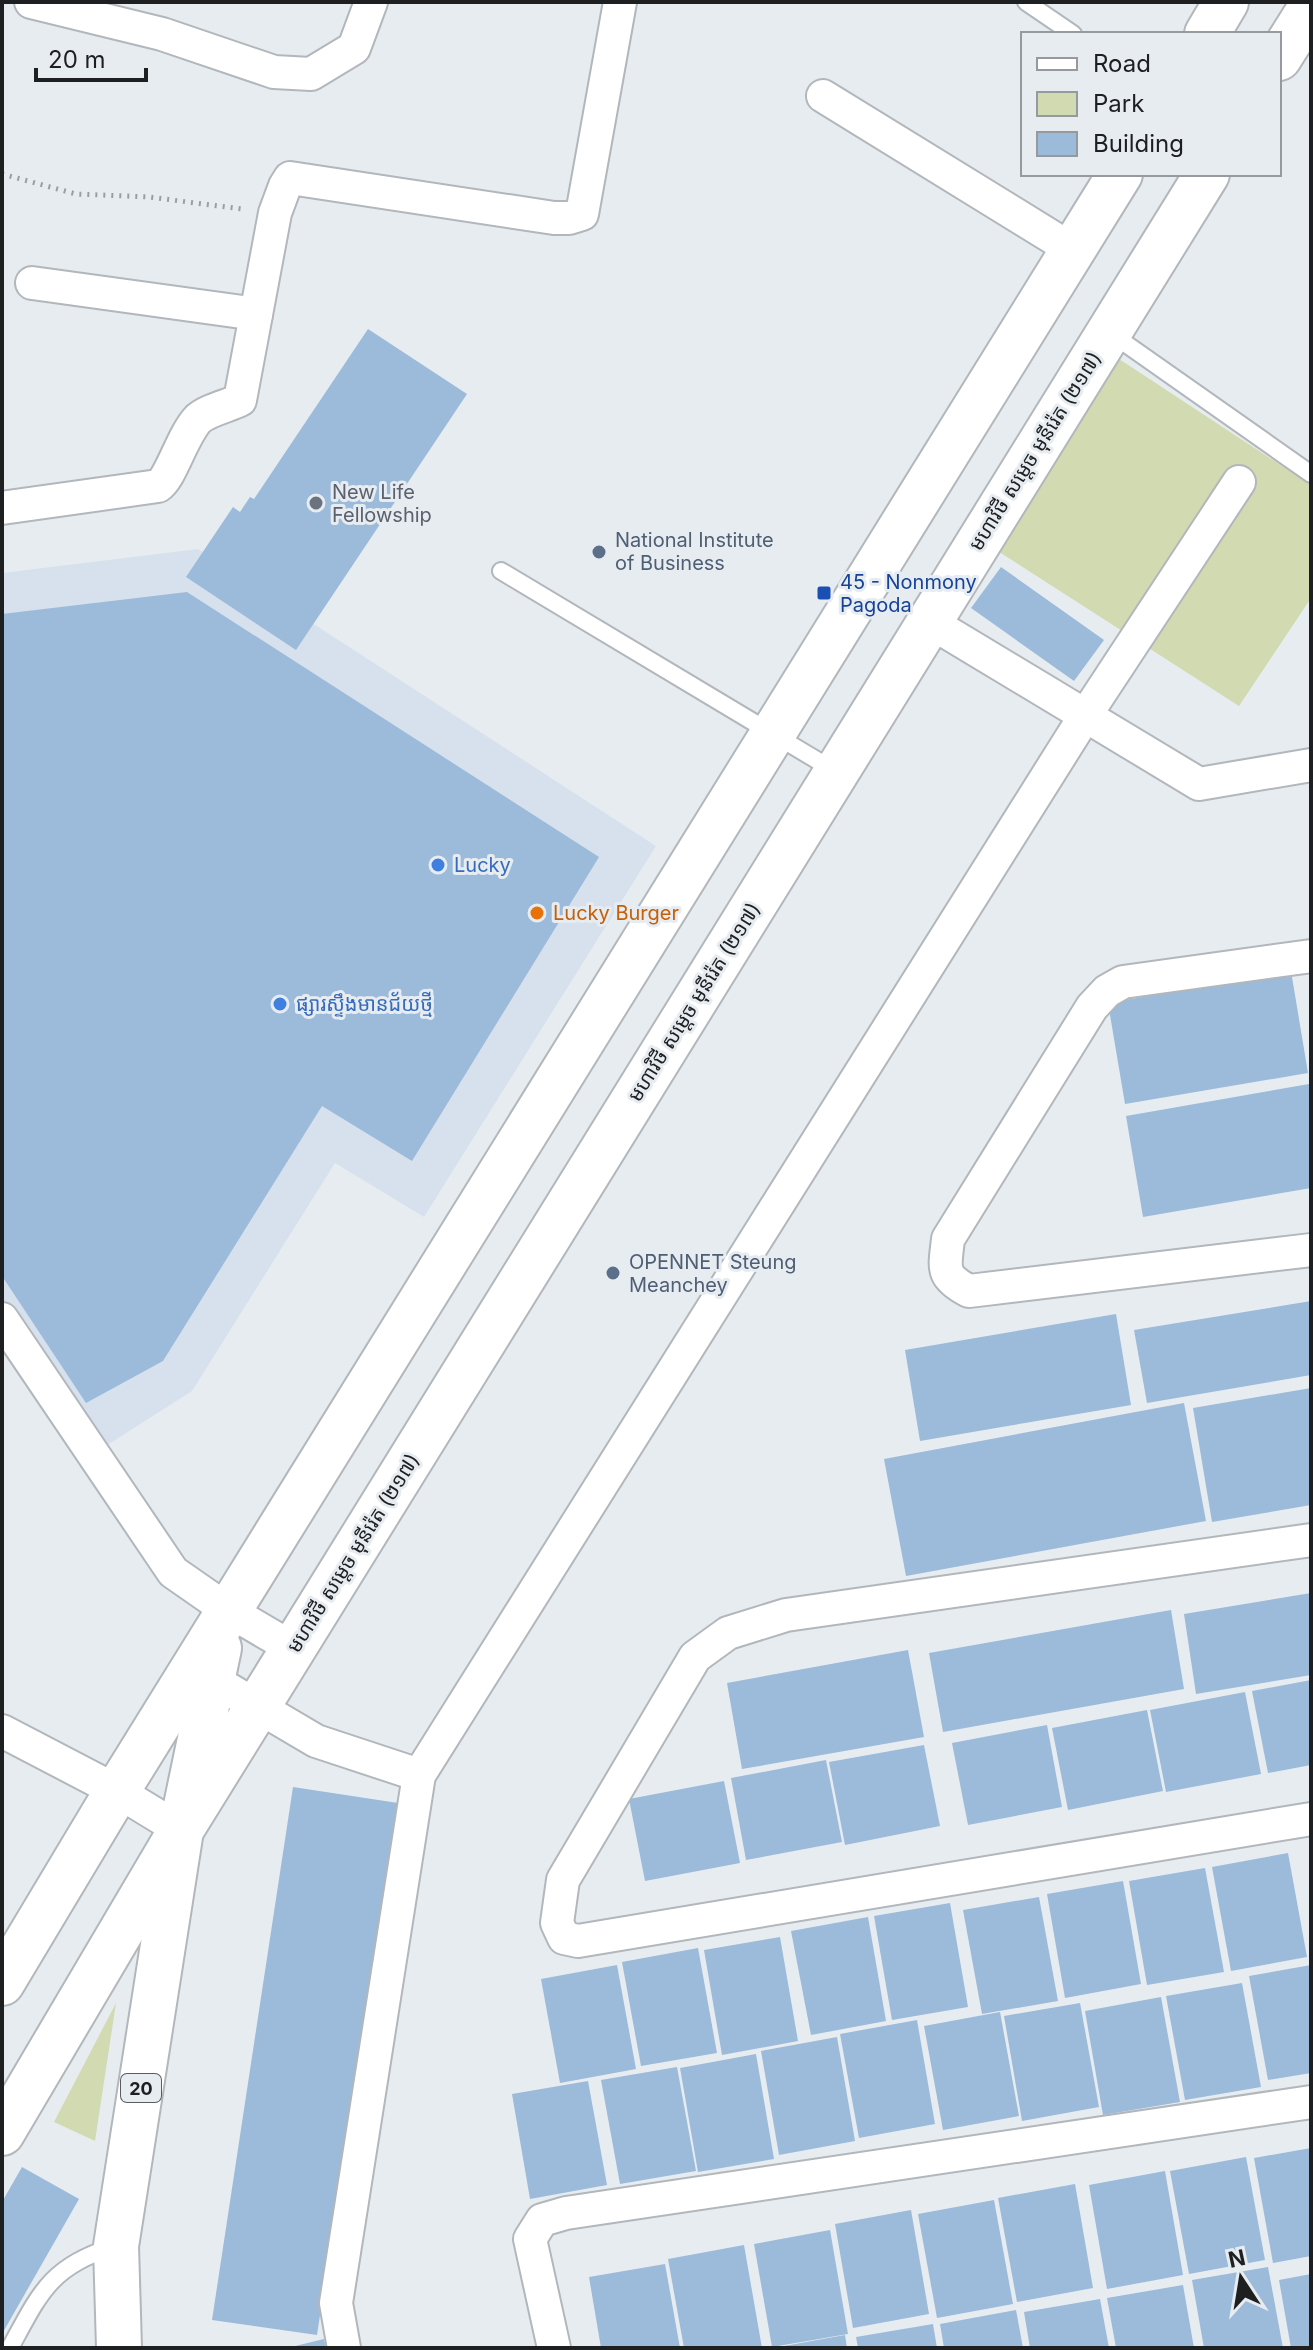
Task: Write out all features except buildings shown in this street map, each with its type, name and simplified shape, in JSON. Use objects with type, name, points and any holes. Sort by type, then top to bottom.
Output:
[{"type":"main road","points":[[1208,32],[1226,2]]},
{"type":"main road","points":[[1281,55],[1311,7]]},
{"type":"main road","name":"មហាវិថី សម្តេច មុនីរ៉េត (២១៧)","points":[[2,1983],[117,1791],[202,1673],[229,1611],[1119,176]]},
{"type":"main road","name":"មហាវិថី សម្តេច មុនីរ៉េត (២១៧)","points":[[2,2133],[181,1830],[1206,176]]},
{"type":"main road","name":"មហាវិថី សម្តេច មុនីរ៉េត (២១៧)","points":[[119,2348],[116,2246],[181,1830],[202,1673]]},
{"type":"street","points":[[31,2],[162,34],[274,72],[311,74],[354,48],[371,2]]},
{"type":"street","points":[[2,508],[158,486],[165,482],[183,439],[201,416],[240,400],[275,213],[285,186],[292,178],[554,218],[582,214],[620,2]]},
{"type":"street","points":[[823,96],[1073,250]]},
{"type":"street","points":[[32,283],[256,314]]},
{"type":"street","points":[[344,2348],[336,2303],[419,1775],[1085,716],[1239,482]]},
{"type":"street","points":[[930,622],[1199,784],[1311,765]]},
{"type":"street","points":[[1311,956],[1123,982],[1107,991],[1092,1007],[948,1239],[944,1269],[951,1282],[969,1291],[1311,1250]]},
{"type":"street","points":[[2,1319],[173,1572],[229,1611],[294,1649]]},
{"type":"street","points":[[1311,1540],[786,1615],[728,1633],[695,1657],[563,1880],[557,1923],[564,1938],[578,1941],[1311,1819]]},
{"type":"street","points":[[202,1673],[316,1741],[419,1775]]},
{"type":"street","points":[[2,1731],[117,1791],[181,1830]]},
{"type":"street","points":[[554,2348],[530,2239],[542,2220],[581,2210],[1311,2102]]},
{"type":"lane","points":[[1026,2],[1070,32]]},
{"type":"lane","points":[[1109,332],[1311,474]]},
{"type":"lane","points":[[501,571],[836,772]]},
{"type":"lane","points":[[10,2348],[40,2292],[62,2270],[87,2255],[116,2246]]},
{"type":"path","points":[[2,174],[76,194],[149,197],[275,213]]},
{"type":"shaded area","name":"ផ្សារស្ទឹងមានជ័យថ្មី","points":[[198,549],[656,846],[424,1217],[335,1163],[192,1391],[87,1458],[2,1333],[2,573]]},
{"type":"green space","points":[[1113,355],[1311,485],[1311,598],[1239,706],[993,548]]},
{"type":"green space","points":[[116,2003],[95,2141],[54,2122]]},
{"type":"place","name":"New Life Fellowship","points":[[316,503]]},
{"type":"place","name":"National Institute of Business","points":[[599,552]]},
{"type":"place","name":"45 - Nonmony Pagoda","points":[[824,593]]},
{"type":"place","name":"Lucky","points":[[438,865]]},
{"type":"place","name":"Lucky Burger","points":[[537,913]]},
{"type":"place","name":"ផ្សារស្ទឹងមានជ័យថ្មី","points":[[280,1004]]},
{"type":"place","name":"OPENNET Steung Meanchey","points":[[613,1273]]}]
